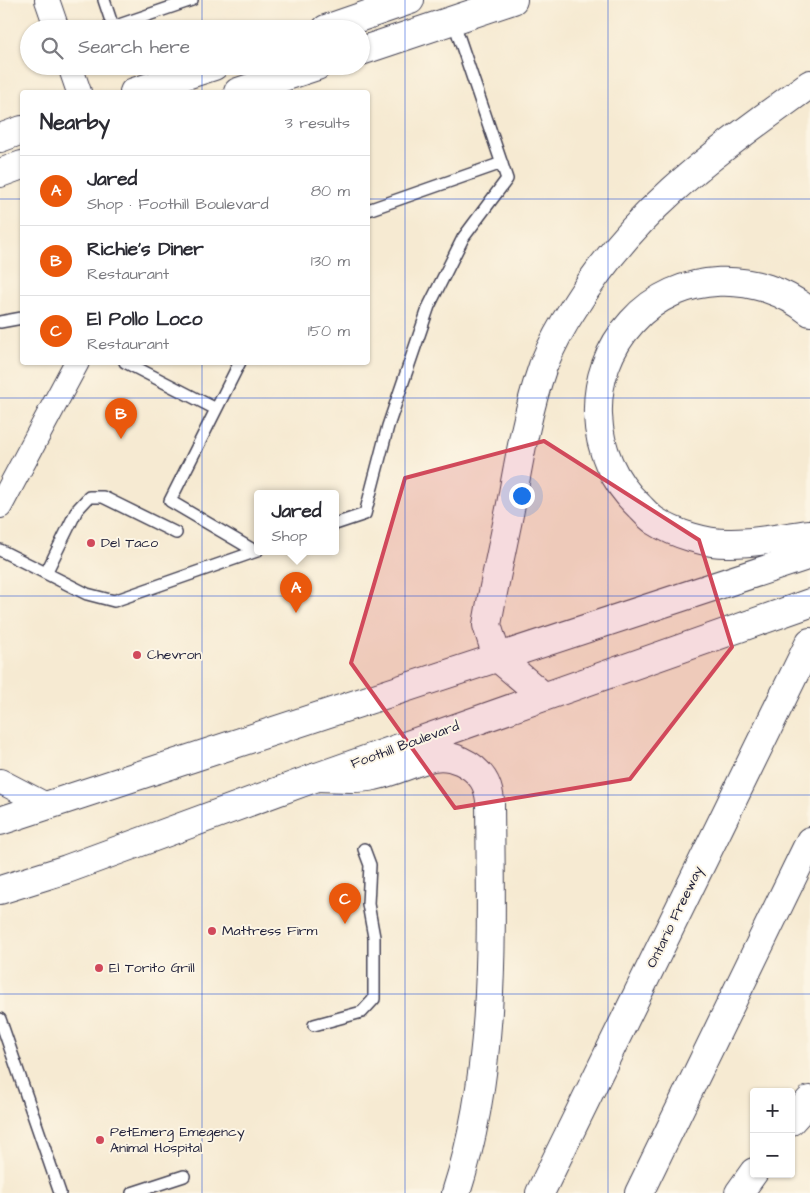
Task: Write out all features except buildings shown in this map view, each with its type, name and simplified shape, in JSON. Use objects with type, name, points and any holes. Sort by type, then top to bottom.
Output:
[{"type":"main road","points":[[352,20],[410,0]]},
{"type":"main road","points":[[370,48],[513,0]]},
{"type":"main road","points":[[140,90],[186,75]]},
{"type":"main road","points":[[244,90],[290,75]]},
{"type":"main road","points":[[544,696],[497,657],[487,625],[528,416],[544,364],[568,318],[593,277],[630,231],[672,189],[712,156],[810,84]]},
{"type":"main road","points":[[0,138],[20,131]]},
{"type":"main road","points":[[0,173],[20,166]]},
{"type":"main road","points":[[810,312],[797,302],[775,290],[751,283],[724,281],[700,284],[676,291],[653,304],[632,321],[616,343],[604,370],[596,418],[602,444],[611,468],[627,494],[655,521],[692,537],[730,544],[810,534]]},
{"type":"main road","points":[[0,821],[810,554]]},
{"type":"main road","name":"Foothill Boulevard","points":[[0,890],[67,869],[317,777],[810,603]]},
{"type":"main road","name":"Ontario Freeway","points":[[540,1193],[805,652],[810,627]]},
{"type":"main road","points":[[317,777],[373,776],[434,757],[449,757],[474,768],[484,779],[488,789],[490,800],[491,956],[486,1042],[470,1137],[456,1193]]},
{"type":"main road","points":[[639,1193],[810,841]]},
{"type":"main road","points":[[795,1117],[810,1100]]},
{"type":"main road","points":[[739,1193],[750,1178]]},
{"type":"street","points":[[47,0],[54,20]]},
{"type":"street","points":[[73,75],[78,90]]},
{"type":"street","points":[[0,506],[74,365]]},
{"type":"street","points":[[0,781],[46,805]]},
{"type":"lane","points":[[104,0],[111,20]]},
{"type":"lane","points":[[133,20],[192,0]]},
{"type":"lane","points":[[339,523],[365,514],[388,426],[429,306],[463,238],[507,180],[453,20]]},
{"type":"lane","points":[[370,209],[502,163]]},
{"type":"lane","points":[[0,322],[20,318]]},
{"type":"lane","points":[[132,365],[216,409]]},
{"type":"lane","points":[[238,365],[170,501],[254,550]]},
{"type":"lane","points":[[46,573],[77,510],[88,497],[102,496],[176,534]]},
{"type":"lane","points":[[0,550],[87,594],[114,601],[254,552]]},
{"type":"lane","points":[[314,1025],[362,1012],[374,999],[374,937],[368,890],[370,865],[364,849]]},
{"type":"lane","points":[[0,1020],[60,1193]]},
{"type":"lane","points":[[132,1193],[184,1176]]},
{"type":"highlighted area","points":[[544,441],[699,540],[732,647],[630,779],[455,808],[351,663],[405,478]]},
{"type":"place","name":"Richie's Diner","points":[[121,439]]},
{"type":"place","name":"Del Taco","points":[[91,543]]},
{"type":"place","name":"Jared","points":[[296,613]]},
{"type":"place","name":"Chevron","points":[[137,655]]},
{"type":"place","name":"El Pollo Loco","points":[[345,924]]},
{"type":"place","name":"Mattress Firm","points":[[212,931]]},
{"type":"place","name":"El Torito Grill","points":[[99,968]]},
{"type":"place","name":"PetEmerg Emegency Animal Hospital","points":[[100,1140]]}]
